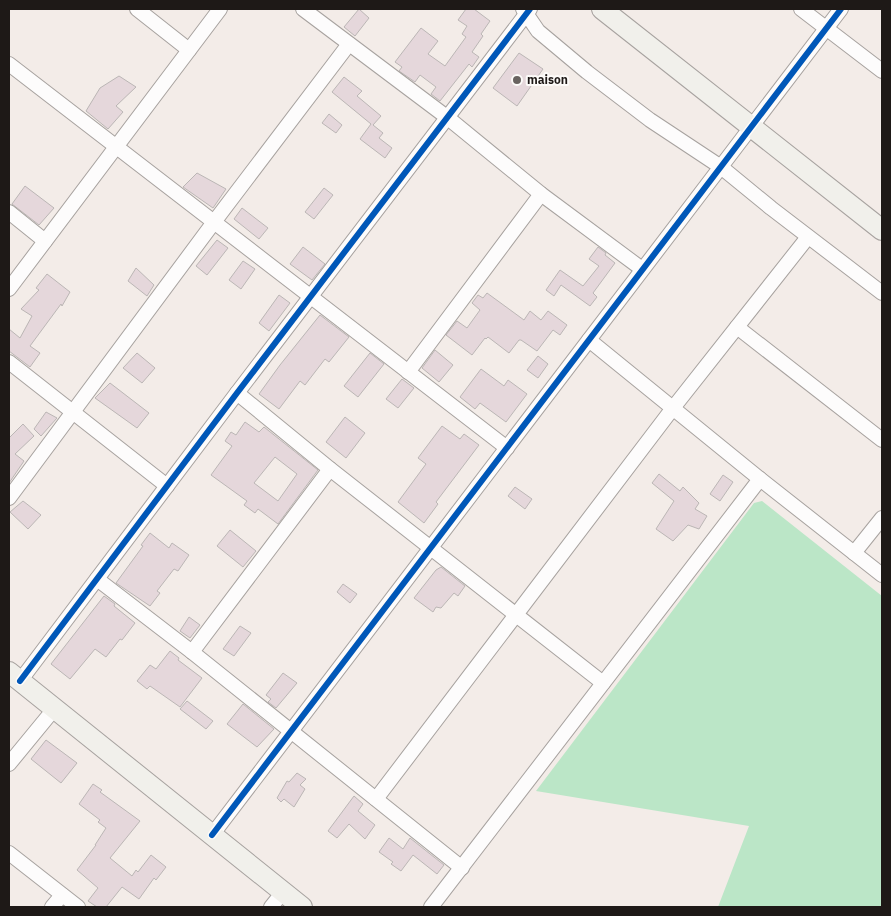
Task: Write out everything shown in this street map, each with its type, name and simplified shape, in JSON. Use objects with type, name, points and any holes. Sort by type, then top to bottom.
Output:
[{"type":"street","points":[[137,9],[189,50]]},
{"type":"street","points":[[9,289],[220,9]]},
{"type":"street","points":[[303,9],[448,118],[541,194],[642,269]]},
{"type":"street","points":[[602,9],[882,230]]},
{"type":"street","points":[[801,9],[882,71]]},
{"type":"street","points":[[212,835],[841,9]]},
{"type":"street","points":[[302,907],[277,900],[212,835],[15,677],[97,579],[448,118],[527,10],[538,31],[587,72],[650,120],[721,167],[808,237],[882,292]]},
{"type":"street","points":[[9,498],[349,44]]},
{"type":"street","points":[[9,64],[507,448]]},
{"type":"street","points":[[408,372],[541,194]]},
{"type":"street","points":[[9,212],[45,241]]},
{"type":"street","points":[[376,799],[673,408],[808,237]]},
{"type":"street","points":[[737,328],[882,440]]},
{"type":"street","points":[[589,340],[882,576]]},
{"type":"street","points":[[9,362],[167,486]]},
{"type":"street","points":[[237,393],[330,469],[603,683]]},
{"type":"street","points":[[192,652],[330,469]]},
{"type":"street","points":[[431,907],[760,479]]},
{"type":"street","points":[[854,553],[882,518]]},
{"type":"street","points":[[97,579],[192,652],[462,868]]},
{"type":"street","points":[[9,764],[55,708]]},
{"type":"street","points":[[9,853],[78,907]]},
{"type":"street","points":[[52,907],[62,895]]},
{"type":"green space","points":[[762,501],[882,596],[882,907],[718,907],[749,826],[536,791],[754,503]]},
{"type":"building","points":[[359,9],[369,18],[355,36],[344,27]]},
{"type":"building","points":[[466,9],[474,9],[490,21],[472,52],[479,57],[472,67],[469,64],[440,101],[431,94],[436,87],[420,75],[415,82],[399,71],[402,67],[395,62],[421,28],[438,41],[428,54],[445,66],[466,37],[462,34],[467,26],[458,20]]},
{"type":"building","name":"maison","points":[[519,53],[543,69],[517,106],[493,88]]},
{"type":"building","points":[[119,76],[136,87],[116,106],[123,112],[108,129],[86,111],[100,88]]},
{"type":"building","points":[[344,77],[362,91],[357,96],[381,116],[373,125],[383,133],[379,138],[392,148],[385,158],[360,139],[371,124],[332,92]]},
{"type":"building","points":[[329,114],[342,125],[336,133],[322,123]]},
{"type":"building","points":[[197,173],[226,189],[213,208],[183,187]]},
{"type":"building","points":[[25,186],[54,208],[39,225],[12,204]]},
{"type":"building","points":[[324,188],[333,195],[314,219],[305,212]]},
{"type":"building","points":[[242,208],[268,228],[259,239],[234,219]]},
{"type":"building","points":[[217,240],[228,248],[207,275],[196,266]]},
{"type":"building","points":[[303,247],[325,264],[312,280],[290,264]]},
{"type":"building","points":[[598,247],[615,263],[593,293],[597,297],[590,306],[561,285],[554,296],[546,290],[560,270],[583,286],[599,266],[589,259]]},
{"type":"building","points":[[243,261],[255,269],[241,289],[229,280]]},
{"type":"building","points":[[136,268],[154,285],[147,296],[128,281]]},
{"type":"building","points":[[47,274],[70,292],[62,306],[61,304],[30,346],[40,353],[30,367],[9,351],[9,329],[20,338],[32,316],[21,309],[39,290],[36,288]]},
{"type":"building","points":[[487,293],[524,320],[530,311],[541,320],[548,311],[567,325],[560,335],[553,330],[537,351],[519,340],[509,353],[488,337],[485,338],[472,355],[446,335],[457,321],[467,328],[480,310],[472,303],[478,295],[483,298]]},
{"type":"building","points":[[279,295],[290,303],[269,331],[259,323]]},
{"type":"building","points":[[320,315],[349,337],[329,362],[325,359],[305,385],[300,381],[279,409],[259,394]]},
{"type":"building","points":[[435,350],[453,365],[439,382],[422,368]]},
{"type":"building","points":[[137,353],[155,368],[142,383],[123,368]]},
{"type":"building","points":[[370,353],[384,364],[358,397],[344,386]]},
{"type":"building","points":[[538,356],[548,364],[538,378],[527,370]]},
{"type":"building","points":[[481,369],[504,386],[508,380],[527,394],[506,422],[480,403],[475,409],[460,397]]},
{"type":"building","points":[[402,379],[414,388],[398,408],[386,399]]},
{"type":"building","points":[[110,383],[149,413],[137,428],[95,398]]},
{"type":"building","points":[[46,412],[57,418],[41,436],[34,429]]},
{"type":"building","points":[[345,417],[365,433],[346,458],[326,442]]},
{"type":"building","points":[[245,422],[259,432],[264,427],[318,470],[278,524],[258,509],[255,513],[244,505],[247,501],[211,475],[232,446],[225,441],[231,432],[236,435]],"holes":[[[275,457],[297,474],[278,501],[254,483]]]},
{"type":"building","points":[[23,424],[34,436],[15,454],[24,461],[9,483],[9,438]]},
{"type":"building","points":[[442,426],[460,439],[464,434],[479,445],[436,502],[438,504],[424,523],[398,502],[426,464],[418,458]]},
{"type":"building","points":[[659,474],[680,491],[683,487],[699,503],[695,509],[707,516],[699,529],[688,525],[673,541],[656,529],[674,501],[652,483]]},
{"type":"building","points":[[723,475],[733,482],[720,501],[710,494]]},
{"type":"building","points":[[515,487],[532,499],[525,509],[508,496]]},
{"type":"building","points":[[23,501],[41,515],[28,529],[10,512]]},
{"type":"building","points":[[230,530],[256,551],[243,567],[217,546]]},
{"type":"building","points":[[150,533],[169,548],[172,543],[189,555],[178,571],[174,569],[157,591],[160,593],[150,606],[116,583],[143,546],[141,545]]},
{"type":"building","points":[[441,567],[465,586],[458,596],[454,593],[441,608],[436,607],[433,612],[414,598],[436,570]]},
{"type":"building","points":[[343,584],[357,594],[350,603],[337,592]]},
{"type":"building","points":[[104,596],[135,623],[106,657],[95,649],[70,679],[51,664]]},
{"type":"building","points":[[189,617],[200,625],[190,638],[180,631]]},
{"type":"building","points":[[240,626],[251,633],[234,656],[223,649]]},
{"type":"building","points":[[170,651],[179,658],[178,660],[202,678],[180,707],[150,686],[147,689],[137,681],[150,665],[156,669]]},
{"type":"building","points":[[283,673],[297,683],[276,708],[268,702],[271,699],[266,695]]},
{"type":"building","points":[[187,701],[213,721],[206,729],[180,709]]},
{"type":"building","points":[[243,704],[274,729],[257,747],[227,724]]},
{"type":"building","points":[[46,740],[77,763],[61,783],[31,759]]},
{"type":"building","points":[[297,773],[306,779],[300,785],[305,789],[294,807],[284,799],[281,802],[277,798],[287,781],[289,782]]},
{"type":"building","points":[[93,784],[102,790],[100,792],[140,821],[110,858],[132,876],[136,870],[138,872],[151,855],[166,867],[156,880],[154,878],[139,899],[122,887],[106,907],[97,907],[88,901],[98,888],[77,870],[106,828],[98,822],[100,820],[79,804]]},
{"type":"building","points":[[354,796],[363,804],[358,811],[375,825],[365,839],[349,824],[337,838],[328,831]]},
{"type":"building","points":[[389,838],[403,849],[410,838],[444,865],[437,874],[413,855],[401,871],[391,864],[393,862],[379,852]]},
{"type":"cycle path","points":[[20,681],[530,9]]},
{"type":"cycle path","points":[[212,835],[841,9]]},
{"type":"place","name":"maison","points":[[517,80]]}]
